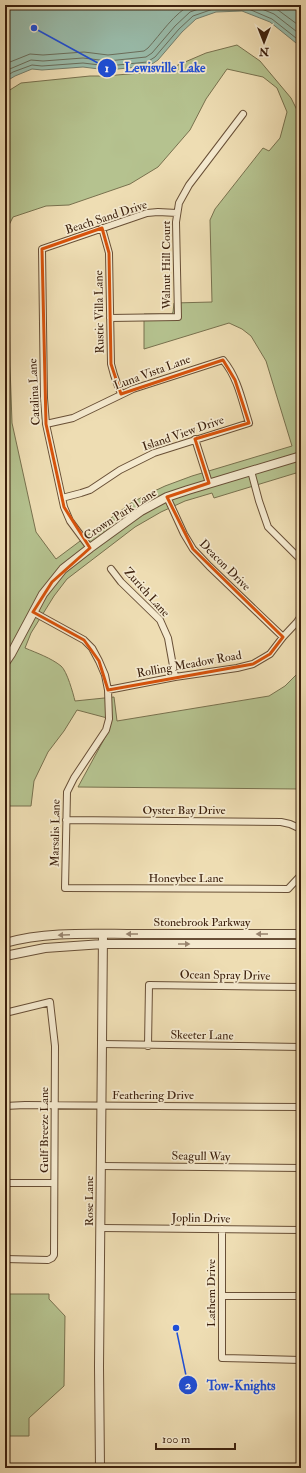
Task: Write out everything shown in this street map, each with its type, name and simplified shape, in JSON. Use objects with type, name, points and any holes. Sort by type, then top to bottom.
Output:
[{"type":"street","name":"Walnut Hill Court","points":[[110,318],[178,317],[177,213],[181,198],[186,189],[243,114]]},
{"type":"street","name":"Beach Sand Drive","points":[[42,249],[147,213],[177,213]]},
{"type":"street","name":"Rustic Villa Lane","points":[[102,228],[109,254],[111,364],[121,394]]},
{"type":"street","name":"Catalina Lane","points":[[42,249],[44,398],[46,424],[66,512],[70,521],[90,548]]},
{"type":"street","name":"Luna Vista Lane","points":[[46,424],[73,418],[121,394],[152,382],[223,360],[230,369],[235,380],[249,423]]},
{"type":"street","name":"Island View Drive","points":[[62,498],[85,492],[142,458],[166,448],[249,423]]},
{"type":"street","points":[[195,439],[209,483]]},
{"type":"street","name":"Crown Park Lane","points":[[5,663],[33,612],[52,582],[63,569],[141,511],[167,497],[301,456]]},
{"type":"street","points":[[251,471],[258,501],[268,527],[301,560]]},
{"type":"street","name":"Deacon Drive","points":[[167,497],[184,534],[193,549],[283,637]]},
{"type":"street","name":"Zurich Lane","points":[[111,569],[121,582],[160,620],[168,638],[176,677]]},
{"type":"street","name":"Marsalis Lane","points":[[33,612],[84,640],[92,648],[105,675],[108,690],[109,719],[106,730],[74,778],[67,792],[65,888]]},
{"type":"street","name":"Rolling Meadow Road","points":[[108,690],[254,664],[270,654],[301,616]]},
{"type":"street","name":"Oyster Bay Drive","points":[[66,820],[281,822],[301,829]]},
{"type":"street","name":"Honeybee Lane","points":[[65,888],[288,889],[301,875]]},
{"type":"street","name":"Rose Lane","points":[[100,1468],[99,1367],[103,934]]},
{"type":"street","name":"Stonebrook Parkway","points":[[5,943],[19,939],[54,935],[301,934]]},
{"type":"street","name":"Stonebrook Parkway","points":[[5,956],[46,948],[103,944],[301,944]]},
{"type":"street","name":"Ocean Spray Drive","points":[[148,1046],[149,985],[301,987]]},
{"type":"street","name":"Gulf Breeze Lane","points":[[5,1013],[50,1002],[55,1039],[55,1249],[52,1258],[48,1260],[5,1259]]},
{"type":"street","name":"Skeeter Lane","points":[[102,1044],[148,1046],[301,1047]]},
{"type":"street","name":"Feathering Drive","points":[[5,1106],[301,1107]]},
{"type":"street","name":"Seagull Way","points":[[101,1166],[301,1168]]},
{"type":"street","points":[[6,1183],[54,1183]]},
{"type":"street","name":"Joplin Drive","points":[[101,1228],[301,1230]]},
{"type":"street","name":"Lathem Drive","points":[[222,1229],[222,1358],[301,1360]]},
{"type":"street","points":[[223,1296],[301,1296]]},
{"type":"highlighted area","points":[[102,228],[109,253],[111,364],[121,394],[223,360],[235,380],[249,423],[195,439],[209,483],[167,497],[193,549],[283,637],[270,654],[253,664],[108,690],[99,661],[84,640],[33,612],[52,582],[90,548],[64,507],[46,424],[42,249]]},
{"type":"green space","points":[[237,45],[260,61],[291,98],[301,118],[301,490],[296,473],[214,498],[212,493],[185,501],[161,512],[135,527],[67,579],[54,596],[31,633],[25,648],[48,658],[61,666],[68,677],[75,701],[114,697],[117,721],[269,696],[285,686],[301,670],[301,789],[78,787],[108,732],[111,719],[77,710],[64,731],[48,752],[34,781],[31,806],[5,806],[5,266],[9,281],[12,423],[36,532],[56,559],[131,503],[148,494],[192,476],[292,446],[266,361],[251,336],[242,329],[229,323],[144,349],[144,314],[172,314],[174,303],[212,302],[210,220],[215,209],[263,148],[269,151],[280,138],[287,112],[277,88],[263,77],[227,69],[206,99],[190,130],[158,167],[130,184],[69,205],[46,206],[13,217],[5,233],[5,93],[21,83],[90,76],[164,71],[206,53]]},
{"type":"green space","points":[[5,1294],[49,1294],[49,1299],[65,1316],[64,1386],[29,1418],[29,1436],[5,1436]]},
{"type":"water","points":[[5,5],[301,5],[301,47],[270,22],[242,11],[216,12],[196,19],[182,32],[158,60],[149,66],[107,70],[83,67],[42,70],[32,69],[5,82]]},
{"type":"place","name":"Lewisville Lake","points":[[34,28]]},
{"type":"place","name":"Tow-Knights","points":[[176,1328]]}]
